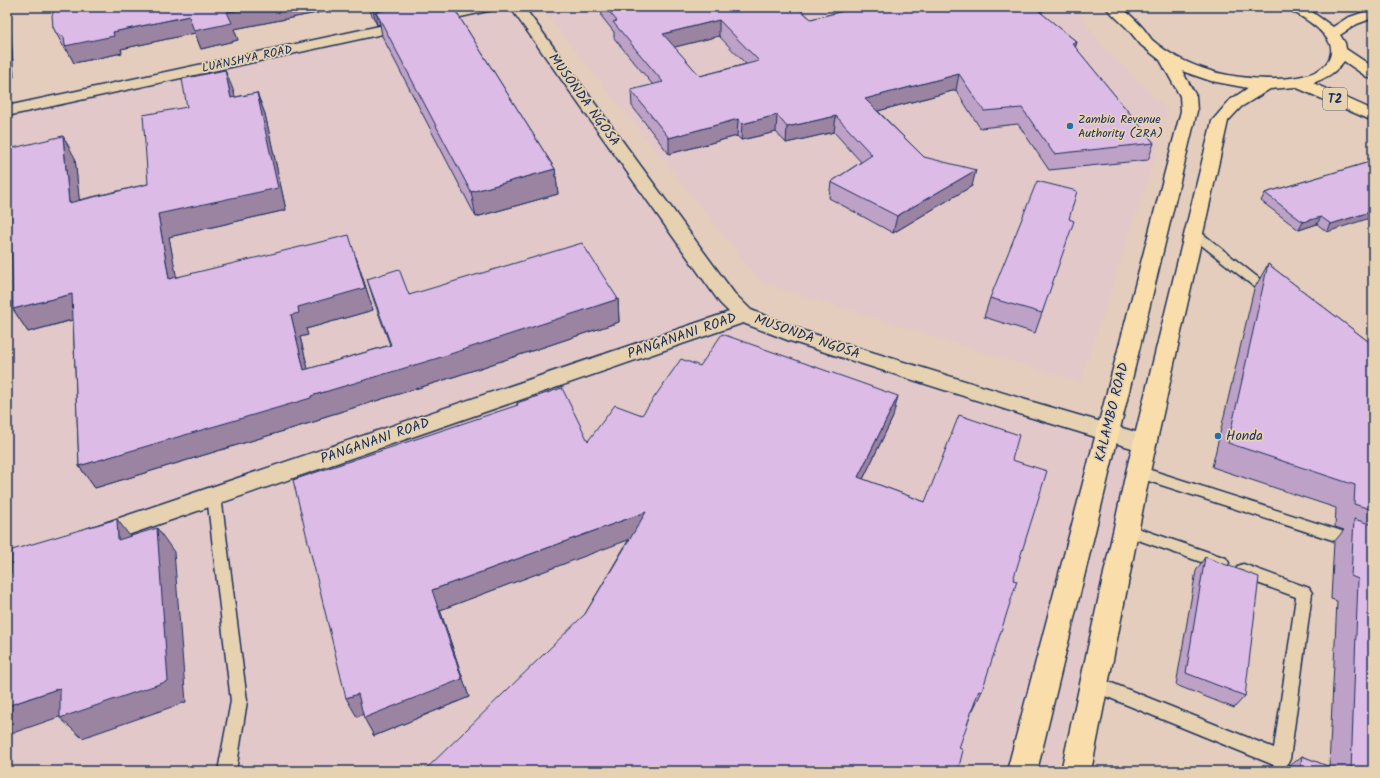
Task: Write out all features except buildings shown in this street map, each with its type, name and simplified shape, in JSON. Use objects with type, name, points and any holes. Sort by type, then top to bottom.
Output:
[{"type":"main road","points":[[1112,7],[1134,27],[1147,42],[1166,56],[1194,71],[1229,80],[1266,84],[1298,82],[1315,77],[1329,70],[1337,61],[1339,51],[1337,42],[1332,34],[1316,19],[1295,7]]},
{"type":"main road","points":[[1134,27],[1133,13],[1138,7]]},
{"type":"main road","points":[[1332,34],[1352,20],[1373,13]]},
{"type":"main road","points":[[1339,51],[1373,74]]},
{"type":"main road","name":"KALAMBO ROAD","points":[[1022,771],[1189,111],[1188,96],[1166,56]]},
{"type":"main road","name":"T2","points":[[1298,82],[1373,116]]},
{"type":"main road","points":[[1076,771],[1138,472],[1220,121],[1230,106],[1244,96],[1266,84]]},
{"type":"street","name":"LUANSHYA ROAD","points":[[7,110],[488,7]]},
{"type":"street","name":"MUSONDA NGOSA","points":[[517,7],[727,298],[744,315],[797,336],[1107,433],[1145,443]]},
{"type":"street","name":"PANGANANI ROAD","points":[[7,566],[744,315]]},
{"type":"lane","points":[[1194,233],[1280,302]]},
{"type":"lane","points":[[1138,472],[1373,548]]},
{"type":"lane","points":[[214,496],[239,701],[227,771]]},
{"type":"lane","points":[[1094,684],[1282,759],[1304,593],[1126,530]]},
{"type":"shaded area","points":[[484,7],[508,7],[735,317],[1137,431],[1056,771],[7,771],[7,109]]},
{"type":"shaded area","points":[[541,7],[1070,7],[1077,11],[1102,46],[1167,109],[1159,145],[1080,382],[762,283]]},
{"type":"place","name":"Zambia Revenue Authority (ZRA)","points":[[1070,126]]},
{"type":"place","name":"Honda","points":[[1218,436]]}]
